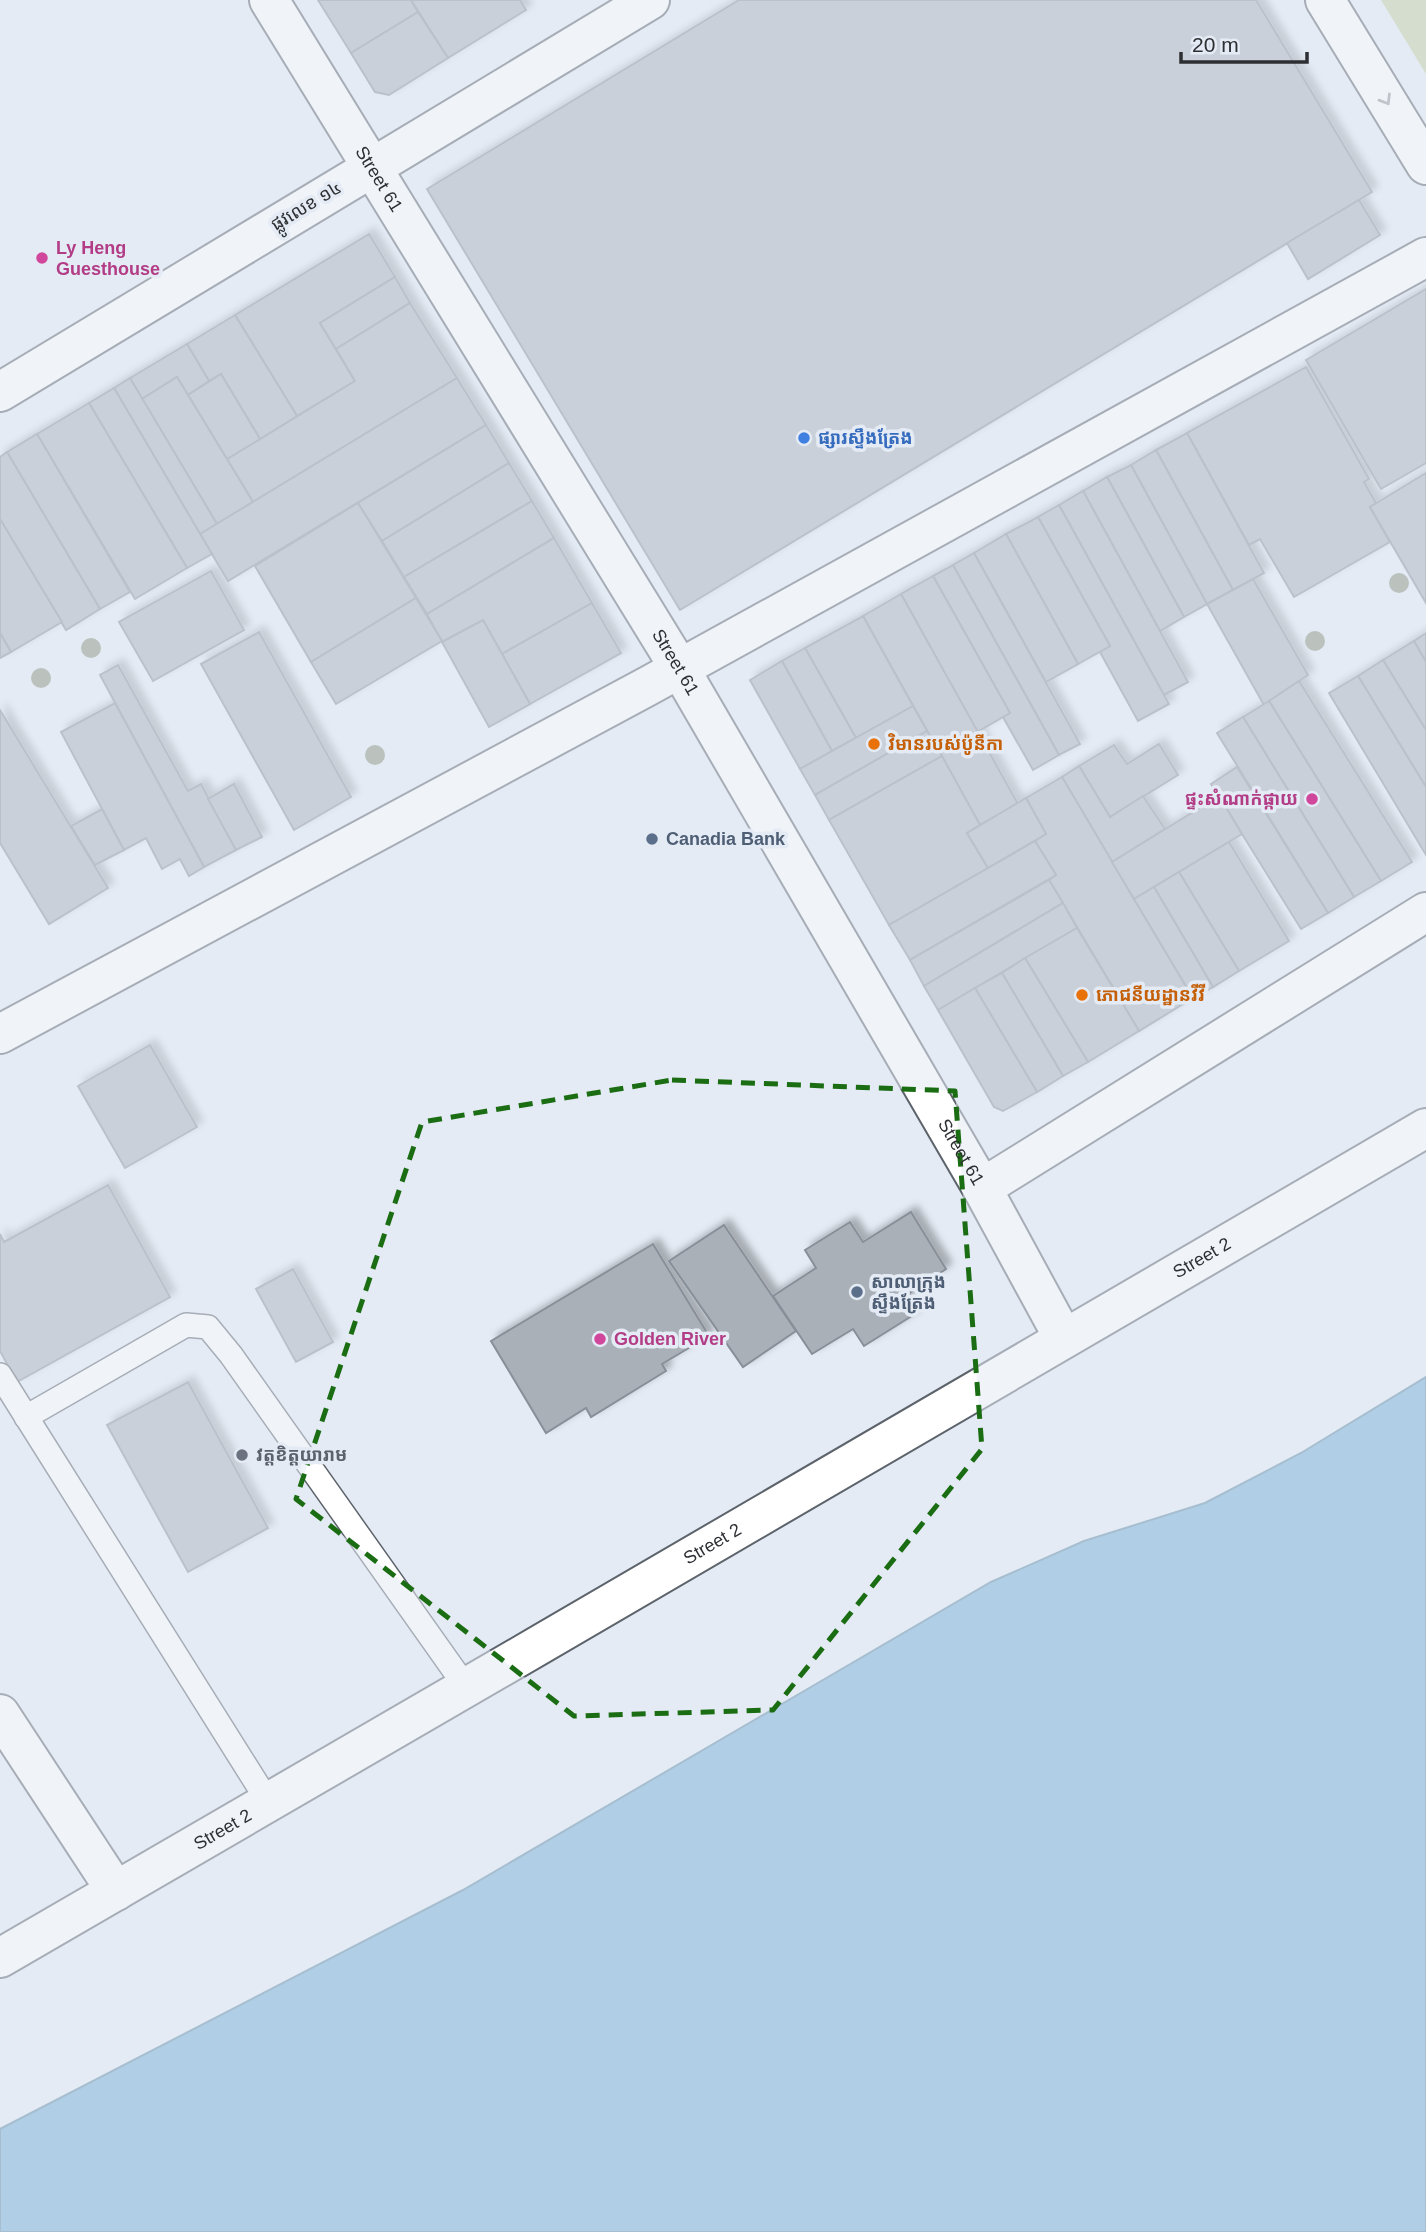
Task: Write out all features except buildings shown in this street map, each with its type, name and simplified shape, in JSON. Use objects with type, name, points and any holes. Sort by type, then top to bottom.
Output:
[{"type":"street","name":"Street 61","points":[[269,0],[680,669],[982,1188],[1063,1337]]},
{"type":"street","name":"ផ្លូវលេខ ១៤","points":[[0,392],[650,0]]},
{"type":"street","points":[[1325,0],[1426,165]]},
{"type":"street","points":[[0,1034],[680,669],[1426,257]]},
{"type":"street","points":[[982,1188],[1426,912]]},
{"type":"street","name":"Street 2","points":[[0,1958],[1426,1128]]},
{"type":"street","points":[[0,1714],[116,1891]]},
{"type":"lane","points":[[26,1417],[186,1325],[208,1327],[231,1355],[466,1687]]},
{"type":"lane","points":[[0,1375],[269,1803]]},
{"type":"highlighted area","points":[[672,1080],[955,1091],[982,1449],[773,1710],[574,1716],[296,1499],[422,1122]]},
{"type":"green space","points":[[1381,0],[1426,0],[1426,74]]},
{"type":"water","points":[[1426,1377],[1426,2232],[0,2232],[0,2129],[463,1890],[991,1582],[1084,1541],[1205,1503],[1301,1453]]},
{"type":"place","name":"Ly Heng Guesthouse","points":[[42,258]]},
{"type":"place","name":"ផ្សារស្ទឹងត្រែង","points":[[804,438]]},
{"type":"place","name":"វិមានរបស់ប៉ូនីកា","points":[[874,744]]},
{"type":"place","name":"ផ្ទះសំណាក់ផ្កាយ","points":[[1312,799]]},
{"type":"place","name":"Canadia Bank","points":[[652,839]]},
{"type":"place","name":"ភោជនីយដ្ឋានវីវី","points":[[1082,995]]},
{"type":"place","name":"សាលាក្រុង ស្ទឹងត្រែង","points":[[857,1292]]},
{"type":"place","name":"Golden River","points":[[600,1339]]},
{"type":"place","name":"វត្តខិត្តយារាម","points":[[242,1455]]}]
